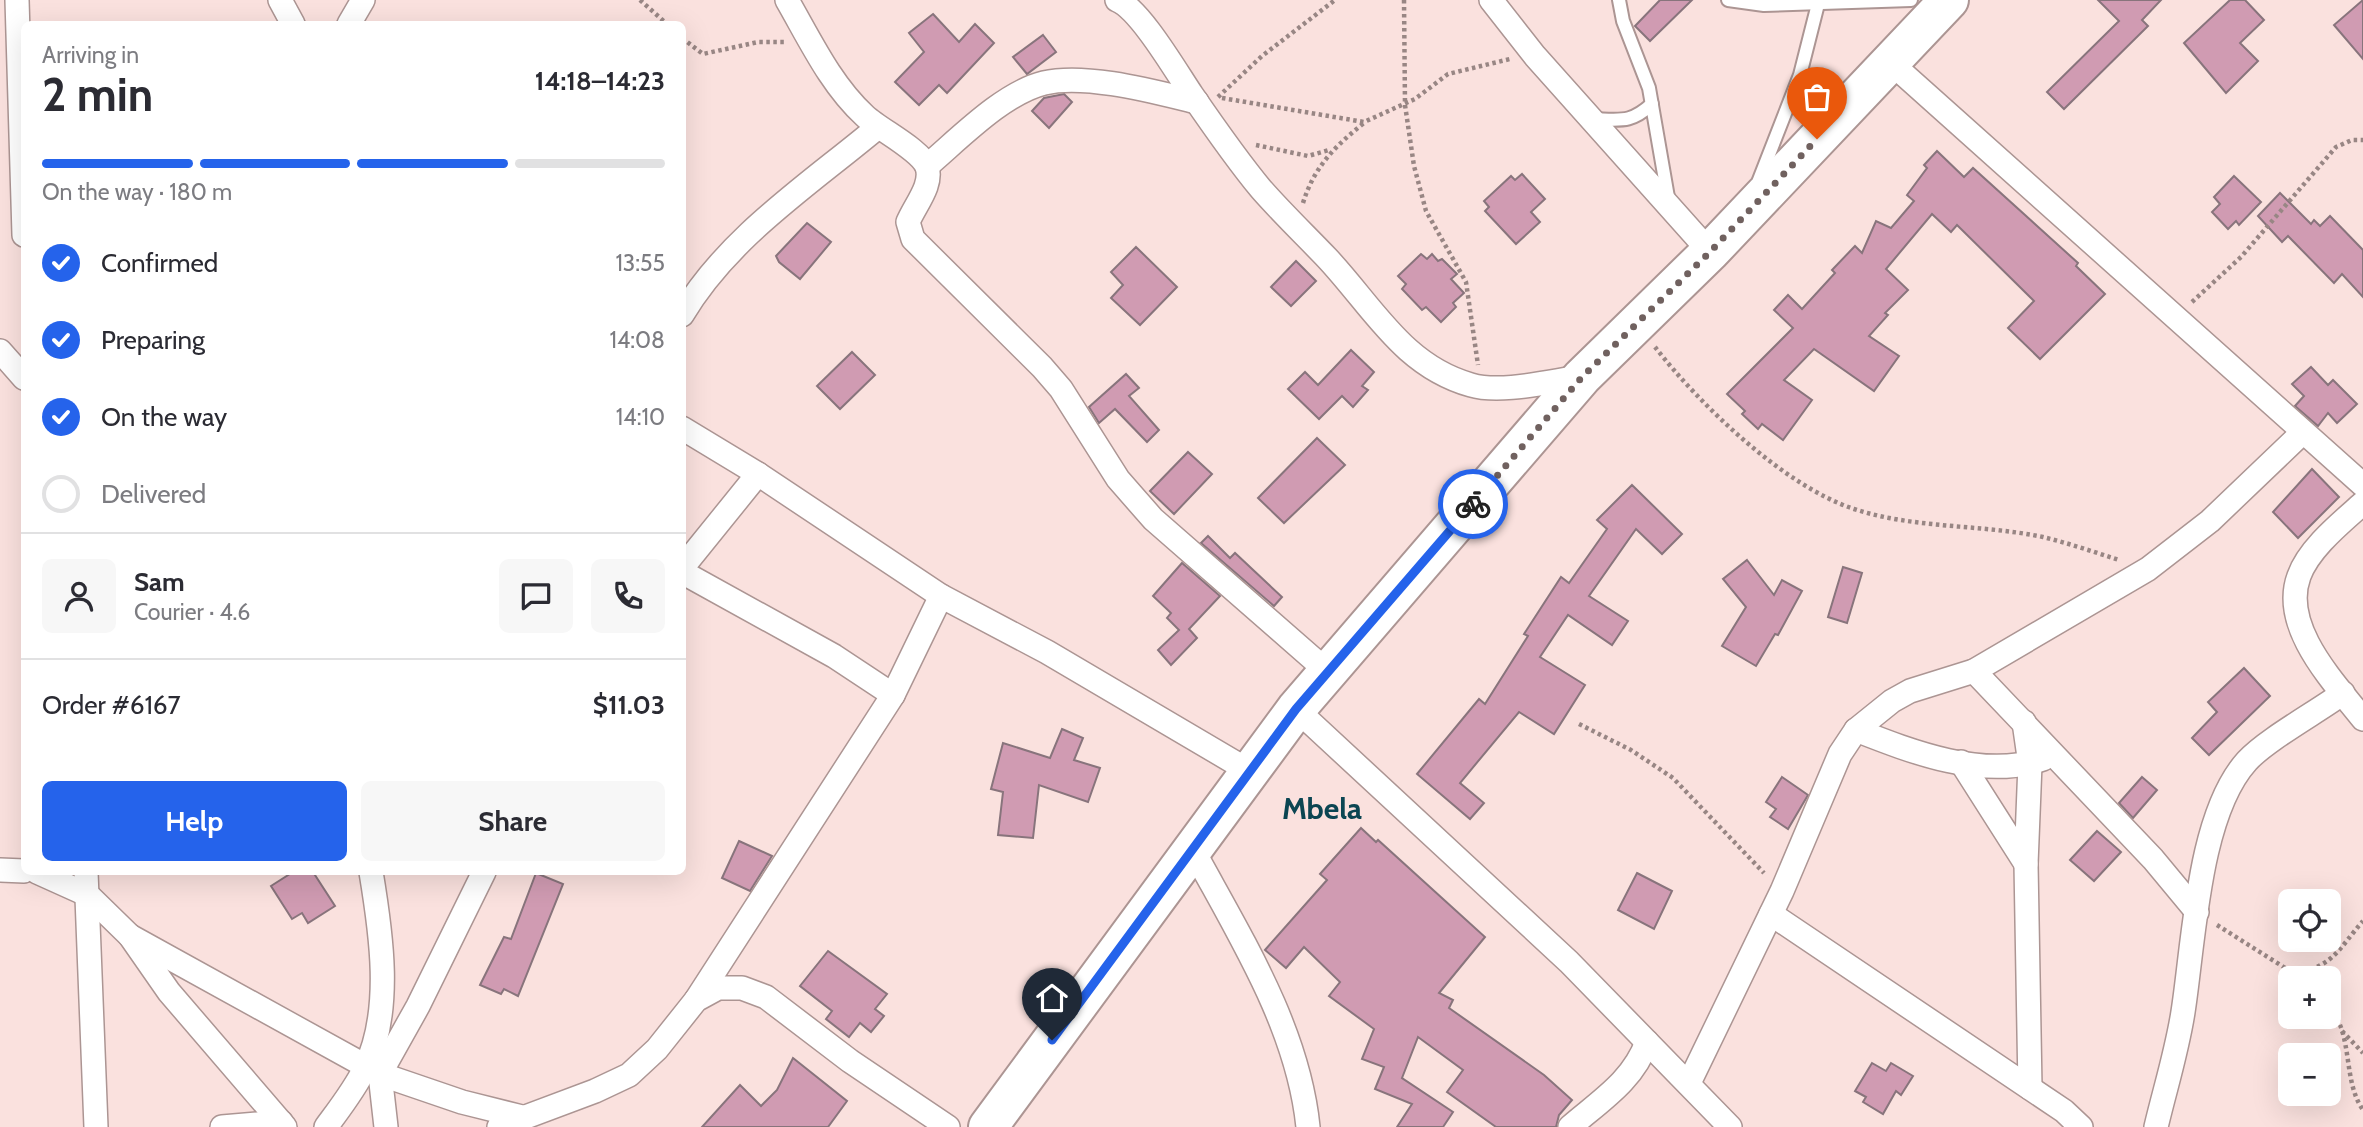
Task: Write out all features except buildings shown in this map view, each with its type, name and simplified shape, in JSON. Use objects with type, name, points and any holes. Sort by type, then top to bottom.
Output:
[{"type":"highway","points":[[988,1127],[1296,709],[1582,377],[1710,252],[1889,62],[1927,6]]},
{"type":"street","points":[[16,0],[21,37]]},
{"type":"street","points":[[280,0],[291,21]]},
{"type":"street","points":[[351,21],[363,0]]},
{"type":"street","points":[[787,0],[835,82],[878,127],[914,151],[927,166],[929,182],[908,222],[913,239],[1061,389],[1118,479],[1153,519],[1328,673]]},
{"type":"street","points":[[1492,0],[1535,56],[1710,252]]},
{"type":"street","points":[[1123,1],[1208,100],[1221,138],[1296,228],[1328,258],[1395,339],[1419,361],[1442,376],[1479,387],[1582,377]]},
{"type":"street","points":[[1889,62],[2363,485]]},
{"type":"street","points":[[927,166],[1004,103],[1044,83],[1089,82],[1208,100]]},
{"type":"street","points":[[686,308],[699,286],[736,246],[878,127]]},
{"type":"street","points":[[0,351],[21,375]]},
{"type":"street","points":[[686,430],[758,474],[941,596],[1047,652],[1249,771]]},
{"type":"street","points":[[1689,1083],[1782,891],[1840,754],[1856,730],[1876,712],[1910,691],[1974,671],[2148,569],[2210,521],[2302,433]]},
{"type":"street","points":[[686,565],[758,474]]},
{"type":"street","points":[[2363,503],[2315,551],[2299,574],[2294,594],[2298,621],[2317,658],[2363,719]]},
{"type":"street","points":[[686,572],[834,656],[892,695]]},
{"type":"street","points":[[499,1127],[595,1091],[629,1075],[657,1049],[696,1000],[892,695],[941,596]]},
{"type":"street","points":[[1974,671],[2153,859],[2197,912]]},
{"type":"street","points":[[2156,1127],[2183,1016],[2197,912],[2208,851],[2221,805],[2233,780],[2248,760],[2343,693]]},
{"type":"street","points":[[1296,709],[1569,962],[1730,1127]]},
{"type":"street","points":[[2024,722],[2030,764],[2026,864],[2030,1088]]},
{"type":"street","points":[[1856,730],[1897,746],[1961,762],[2001,766],[2030,764],[2056,755]]},
{"type":"street","points":[[1961,762],[2026,864]]},
{"type":"street","points":[[1192,848],[1262,981],[1285,1034],[1298,1075],[1308,1127]]},
{"type":"street","points":[[0,870],[21,871]]},
{"type":"street","points":[[44,875],[88,895],[130,936],[169,992],[283,1124]]},
{"type":"street","points":[[86,875],[96,1127]]},
{"type":"street","points":[[371,875],[383,946],[380,1013],[373,1070],[386,1127]]},
{"type":"street","points":[[326,1127],[373,1070],[436,972],[483,875]]},
{"type":"street","points":[[1770,914],[2064,1111],[2081,1127]]},
{"type":"street","points":[[130,936],[373,1070],[462,1102],[523,1117]]},
{"type":"street","points":[[696,1000],[718,988],[742,988],[766,997],[850,1061],[948,1127]]},
{"type":"street","points":[[1570,1127],[1603,1101],[1633,1071],[1647,1042]]},
{"type":"street","points":[[222,1127],[283,1124]]},
{"type":"lane","points":[[1619,0],[1623,21],[1649,88],[1670,205]]},
{"type":"lane","points":[[1728,0],[1764,5],[1819,2],[1927,6]]},
{"type":"lane","points":[[1744,215],[1785,121],[1819,2]]},
{"type":"lane","points":[[1594,119],[1637,118],[1652,104]]},
{"type":"path","points":[[640,0],[664,21]]},
{"type":"path","points":[[1208,100],[1335,0]]},
{"type":"path","points":[[1404,0],[1405,105],[1414,166],[1426,211],[1466,282],[1478,343],[1479,387]]},
{"type":"path","points":[[686,41],[703,54],[774,40],[814,47]]},
{"type":"path","points":[[1296,228],[1308,185],[1330,150],[1364,122],[1405,105],[1448,74],[1482,64],[1535,56]]},
{"type":"path","points":[[1208,100],[1364,122]]},
{"type":"path","points":[[1221,138],[1308,156],[1330,150]]},
{"type":"path","points":[[2176,317],[2241,257],[2336,147],[2352,140],[2363,141]]},
{"type":"path","points":[[1637,324],[1681,381],[1708,408],[1776,464],[1834,502],[1890,518],[2041,537],[2148,569]]},
{"type":"path","points":[[1579,724],[1631,750],[1673,778],[1703,813],[1782,891]]},
{"type":"path","points":[[2197,912],[2285,966]]},
{"type":"path","points":[[2323,966],[2330,962],[2363,921]]},
{"type":"path","points":[[2341,1031],[2363,1053]]},
{"type":"path","points":[[2341,1031],[2353,1089],[2363,1110]]},
{"type":"way so far","points":[[1473,504],[1582,377],[1710,252],[1817,139]]},
{"type":"district","name":"Mbela","points":[[1322,808]]},
{"type":"route","points":[[1052,1040],[1296,709],[1473,504]]}]
